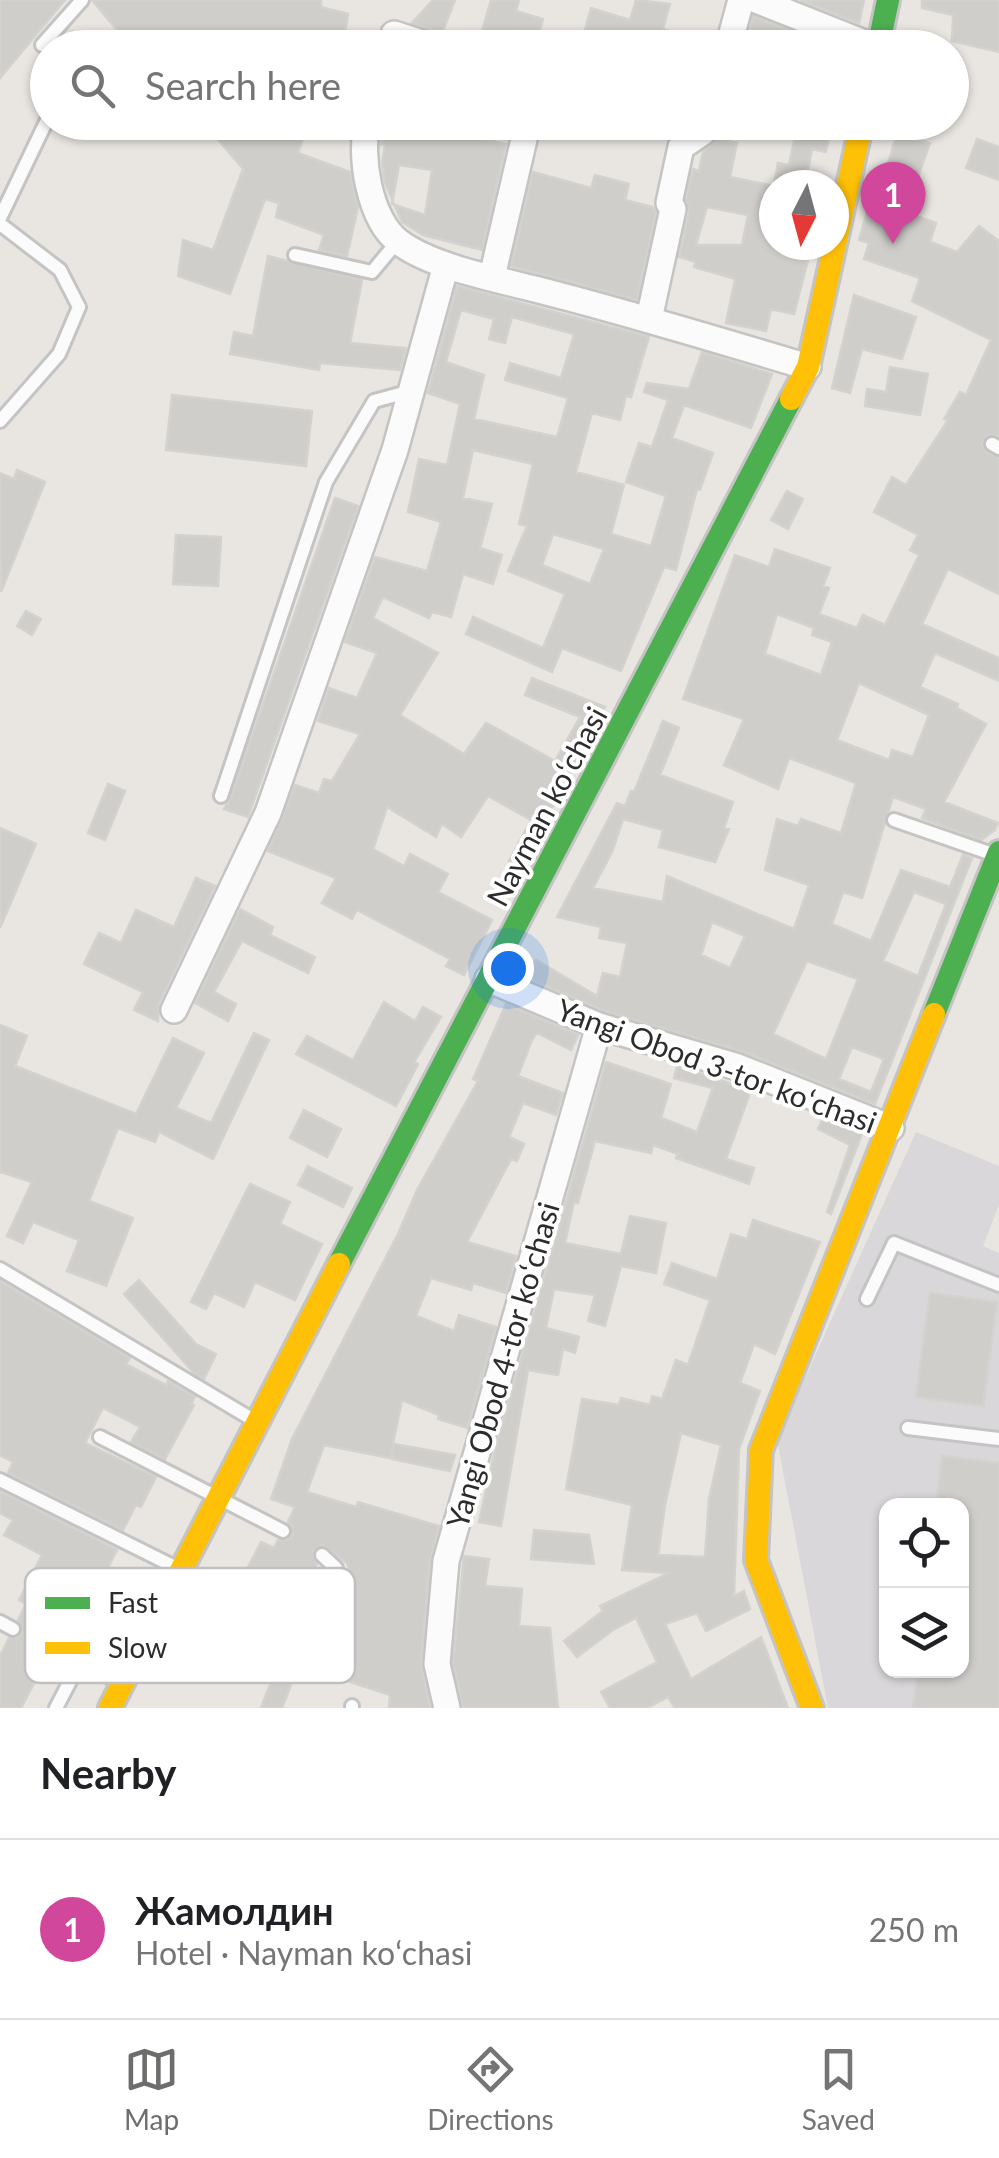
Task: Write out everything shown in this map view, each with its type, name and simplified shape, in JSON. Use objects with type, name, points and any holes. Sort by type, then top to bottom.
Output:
[{"type":"main road","points":[[882,30],[888,0]]},
{"type":"main road","name":"Nayman koʻchasi","points":[[181,1568],[808,367],[858,140]]},
{"type":"main road","points":[[812,1708],[756,1560],[761,1450],[998,854]]},
{"type":"main road","name":"Nayman koʻchasi","points":[[110,1708],[124,1684]]},
{"type":"street","points":[[733,30],[741,0]]},
{"type":"street","points":[[756,0],[832,30]]},
{"type":"street","points":[[363,140],[375,212],[397,242],[446,265],[649,319],[808,367]]},
{"type":"street","points":[[492,277],[524,140]]},
{"type":"street","points":[[649,319],[673,209],[669,202],[681,148],[690,140]]},
{"type":"street","points":[[174,1010],[268,812],[396,450],[446,265]]},
{"type":"street","name":"Yangi Obod 3-tor koʻchasi","points":[[488,979],[599,1026],[738,1067],[891,1128]]},
{"type":"street","name":"Yangi Obod 4-tor koʻchasi","points":[[446,1708],[437,1664],[446,1562],[599,1026]]},
{"type":"lane","points":[[55,30],[82,0]]},
{"type":"lane","points":[[0,421],[59,354],[79,307],[60,270],[0,221],[38,140]]},
{"type":"lane","points":[[296,255],[372,272],[397,242]]},
{"type":"lane","points":[[222,796],[326,482],[374,401],[412,391]]},
{"type":"lane","points":[[894,820],[998,854]]},
{"type":"lane","points":[[867,1299],[894,1243],[999,1285]]},
{"type":"lane","points":[[0,1270],[257,1422]]},
{"type":"lane","points":[[908,1428],[999,1439]]},
{"type":"lane","points":[[100,1437],[282,1532]]},
{"type":"lane","points":[[0,1480],[176,1568]]},
{"type":"lane","points":[[322,1555],[336,1568]]},
{"type":"lane","points":[[56,1708],[69,1683]]},
{"type":"shaded area","points":[[916,1132],[999,1166],[999,1205],[983,1246],[999,1253],[999,1708],[828,1708],[777,1440]]},
{"type":"building","points":[[0,0],[65,0],[40,30],[30,30],[30,42],[0,78]]},
{"type":"building","points":[[92,0],[321,0],[321,7],[348,14],[346,30],[117,30]]},
{"type":"building","points":[[433,0],[455,0],[443,30],[412,23]]},
{"type":"building","points":[[491,0],[519,0],[516,11],[543,19],[540,30],[482,30]]},
{"type":"building","points":[[636,0],[670,4],[663,29],[666,30],[585,30],[591,8],[630,20]]},
{"type":"building","points":[[800,0],[864,0],[859,23]]},
{"type":"building","points":[[922,0],[999,0],[999,52],[969,45],[969,30],[952,30],[953,15],[922,8]]},
{"type":"building","points":[[753,16],[788,30],[750,30]]},
{"type":"building","points":[[977,139],[999,147],[999,180],[966,168]]},
{"type":"building","points":[[218,140],[303,140],[298,153],[350,172],[358,207],[347,256],[319,250],[324,235],[276,217],[279,203],[265,199],[230,294],[178,276],[183,240],[213,250],[243,169]]},
{"type":"building","points":[[382,140],[485,140],[506,144],[482,250],[423,235],[402,222],[395,205],[425,215],[432,170],[399,165],[393,200],[382,163],[385,145]]},
{"type":"building","points":[[716,140],[737,143],[730,177],[759,183],[759,260],[808,260],[794,314],[771,309],[766,331],[726,323],[735,279],[694,267],[696,262],[679,257],[693,169],[699,171],[703,152]],"holes":[[[707,207],[748,215],[742,245],[696,245]]]},
{"type":"building","points":[[794,140],[828,140],[826,152],[812,149],[808,170],[777,170],[778,163],[789,165]]},
{"type":"building","points":[[895,140],[930,143],[914,188],[925,192],[917,216],[936,223],[930,242],[957,252],[979,226],[999,241],[999,436],[988,435],[982,443],[986,452],[999,458],[999,594],[948,569],[922,624],[999,658],[999,681],[935,653],[920,687],[958,704],[957,708],[986,724],[944,802],[998,823],[981,840],[922,818],[926,809],[893,797],[862,898],[843,892],[832,924],[871,941],[901,870],[950,887],[963,855],[972,858],[875,1104],[744,1052],[604,1011],[526,978],[536,960],[597,996],[603,973],[620,977],[627,943],[599,938],[601,927],[557,917],[617,803],[625,806],[631,791],[634,792],[663,721],[679,728],[660,775],[733,802],[724,828],[729,829],[715,862],[659,847],[663,830],[623,819],[612,852],[593,888],[663,902],[667,876],[794,929],[809,885],[765,870],[777,819],[798,826],[801,819],[841,833],[856,783],[789,758],[778,789],[724,765],[744,719],[683,699],[735,555],[769,567],[775,549],[830,568],[823,586],[829,588],[819,614],[857,628],[863,615],[885,625],[919,555],[910,550],[918,535],[874,512],[892,477],[906,485],[948,420],[944,419],[960,392],[966,395],[991,340],[912,301],[920,278],[864,259],[869,243],[859,240],[870,202],[877,203]],"holes":[[[777,614],[814,628],[812,635],[832,642],[821,675],[765,654]],[[859,683],[929,715],[913,757],[892,750],[889,760],[837,740]],[[914,892],[946,904],[918,976],[883,961]],[[712,922],[745,936],[730,968],[701,955]],[[807,961],[858,979],[826,1059],[773,1034]],[[852,1047],[884,1059],[871,1092],[839,1079]]]},
{"type":"building","points":[[533,172],[591,188],[595,175],[629,184],[625,200],[653,207],[656,212],[637,300],[511,266]]},
{"type":"building","points":[[268,256],[362,280],[350,343],[406,348],[400,370],[320,363],[319,370],[230,354],[234,332],[253,336]]},
{"type":"building","points":[[457,286],[649,337],[620,420],[592,413],[576,472],[624,485],[611,534],[651,546],[666,496],[626,482],[639,443],[652,447],[668,400],[644,392],[647,383],[689,389],[702,352],[772,374],[751,428],[684,405],[672,438],[713,453],[700,490],[697,489],[676,570],[664,567],[621,671],[562,648],[552,672],[466,634],[473,617],[543,648],[565,594],[508,571],[527,526],[519,524],[533,464],[473,450],[463,498],[492,504],[480,548],[502,555],[493,584],[463,574],[451,617],[432,612],[429,618],[383,597],[373,618],[438,653],[400,715],[464,754],[486,723],[555,761],[580,717],[525,695],[532,678],[605,707],[521,867],[509,861],[531,820],[488,796],[461,837],[442,824],[436,837],[387,807],[373,849],[404,866],[410,854],[448,874],[438,892],[492,920],[464,975],[446,966],[450,959],[357,910],[352,919],[322,903],[336,878],[268,851],[295,785],[319,793],[324,779],[332,781],[360,734],[318,721],[329,688],[357,698],[377,653],[345,642],[375,557],[427,571],[441,522],[408,512],[419,459],[447,465],[460,404],[428,393]],"holes":[[[461,310],[494,319],[489,339],[505,343],[512,317],[574,334],[561,378],[510,363],[505,380],[568,398],[557,437],[474,419],[484,375],[446,362]],[[553,534],[604,549],[590,584],[542,565]]]},
{"type":"building","points":[[854,295],[916,317],[902,359],[862,349],[850,393],[832,388]]},
{"type":"building","points":[[890,367],[928,374],[920,415],[865,406],[867,389],[886,392]]},
{"type":"building","points":[[172,395],[312,411],[306,466],[166,450]]},
{"type":"building","points":[[17,470],[45,482],[1,592],[0,473],[14,479]]},
{"type":"building","points":[[787,491],[803,499],[788,529],[771,520]]},
{"type":"building","points":[[335,498],[358,506],[248,817],[224,809]]},
{"type":"building","points":[[176,535],[221,537],[218,586],[173,584]]},
{"type":"building","points":[[26,611],[41,619],[32,635],[17,626]]},
{"type":"building","points":[[108,784],[125,791],[105,840],[88,833]]},
{"type":"building","points":[[0,828],[36,844],[0,928]]},
{"type":"building","points":[[196,878],[215,886],[159,1003],[158,1021],[134,1010],[143,992],[84,964],[99,933],[121,943],[136,910],[174,927]]},
{"type":"building","points":[[240,909],[273,927],[270,935],[315,957],[308,973],[242,941],[214,992],[236,1004],[228,1021],[195,1003]]},
{"type":"building","points":[[384,1002],[415,1021],[423,1007],[441,1017],[414,1062],[418,1064],[396,1106],[296,1054],[307,1036],[353,1060]]},
{"type":"building","points":[[506,1004],[578,1035],[571,1050],[537,1033],[532,1040],[518,1076],[563,1093],[556,1115],[523,1103],[509,1137],[524,1144],[517,1161],[511,1159],[467,1242],[516,1256],[506,1293],[473,1283],[471,1290],[431,1278],[416,1316],[454,1331],[459,1315],[496,1327],[467,1428],[438,1419],[439,1415],[402,1400],[390,1458],[324,1445],[307,1492],[356,1507],[358,1502],[439,1526],[430,1560],[421,1663],[430,1708],[389,1708],[390,1695],[354,1683],[355,1568],[348,1568],[323,1545],[313,1552],[315,1568],[247,1568],[261,1542],[274,1548],[278,1540],[288,1540],[292,1535],[288,1522],[295,1507],[271,1499],[292,1439],[417,1190],[478,1081],[473,1079]]},
{"type":"building","points":[[0,1025],[27,1036],[15,1066],[136,1114],[173,1038],[204,1053],[176,1108],[211,1123],[254,1033],[269,1040],[213,1159],[159,1132],[155,1142],[118,1128],[89,1201],[133,1218],[106,1286],[67,1271],[79,1240],[33,1222],[23,1243],[7,1236],[32,1182],[0,1172]]},
{"type":"building","points":[[606,1062],[671,1084],[661,1118],[697,1132],[713,1088],[674,1078],[677,1066],[751,1090],[726,1159],[754,1168],[749,1184],[676,1158],[678,1154],[653,1145],[651,1153],[595,1141],[565,1243],[621,1254],[630,1216],[666,1223],[656,1273],[621,1266],[605,1326],[588,1321],[595,1295],[554,1289],[546,1328],[579,1337],[575,1353],[563,1349],[558,1375],[528,1370],[501,1526],[479,1522],[495,1450]]},
{"type":"building","points":[[304,1110],[341,1129],[327,1157],[290,1138]]},
{"type":"building","points":[[823,1118],[862,1134],[831,1214],[827,1212],[850,1145],[818,1129]]},
{"type":"building","points":[[308,1166],[352,1188],[343,1207],[298,1185]]},
{"type":"building","points":[[250,1184],[290,1202],[280,1224],[322,1244],[295,1300],[255,1282],[244,1307],[214,1293],[206,1309],[191,1302]]},
{"type":"building","points":[[753,1220],[820,1242],[775,1354],[754,1344],[740,1383],[760,1391],[739,1449],[734,1596],[744,1591],[750,1609],[706,1631],[697,1613],[665,1624],[691,1679],[761,1637],[788,1708],[675,1708],[668,1697],[647,1708],[610,1708],[601,1692],[657,1662],[636,1618],[577,1657],[564,1641],[603,1611],[600,1606],[669,1573],[622,1570],[632,1505],[566,1489],[582,1399],[619,1405],[621,1398],[650,1405],[652,1396],[662,1399],[676,1360],[688,1365],[710,1300],[664,1284],[672,1263],[717,1279],[731,1234],[747,1239]],"holes":[[[681,1433],[721,1445],[709,1499],[705,1557],[658,1555]]]},
{"type":"building","points":[[139,1280],[196,1344],[216,1354],[204,1379],[194,1373],[124,1294]]},
{"type":"building","points":[[0,1281],[130,1358],[126,1364],[195,1397],[165,1459],[131,1442],[140,1427],[103,1408],[85,1443],[156,1477],[141,1507],[136,1505],[123,1530],[8,1473],[13,1462],[0,1455]]},
{"type":"building","points":[[930,1293],[997,1302],[983,1406],[916,1397]]},
{"type":"building","points":[[394,1444],[455,1455],[450,1471],[392,1459]]},
{"type":"building","points":[[942,1456],[999,1463],[999,1708],[913,1708],[917,1678],[969,1678],[969,1498],[937,1498]]},
{"type":"building","points":[[0,1491],[117,1550],[108,1568],[35,1568],[42,1555],[4,1535],[13,1520],[0,1513]]},
{"type":"building","points":[[534,1530],[589,1535],[594,1564],[531,1559]]},
{"type":"building","points":[[464,1556],[489,1559],[485,1586],[522,1589],[519,1626],[550,1628],[558,1708],[463,1708],[453,1663]]},
{"type":"building","points":[[25,1606],[25,1683],[34,1683],[21,1708],[0,1708],[0,1656],[9,1638],[22,1633],[18,1620]]},
{"type":"building","points":[[271,1683],[292,1683],[282,1708],[261,1708]]},
{"type":"traffic: fast","points":[[882,30],[888,0]]},
{"type":"traffic: fast","points":[[339,1264],[791,399]]},
{"type":"traffic: fast","points":[[934,1014],[999,852]]},
{"type":"traffic: slow","points":[[791,399],[808,367],[858,140]]},
{"type":"traffic: slow","points":[[812,1708],[756,1560],[761,1450],[934,1014]]},
{"type":"traffic: slow","points":[[182,1568],[339,1264]]},
{"type":"traffic: slow","points":[[110,1708],[123,1683]]},
{"type":"place","name":"Жамолдин","points":[[893,244]]}]
